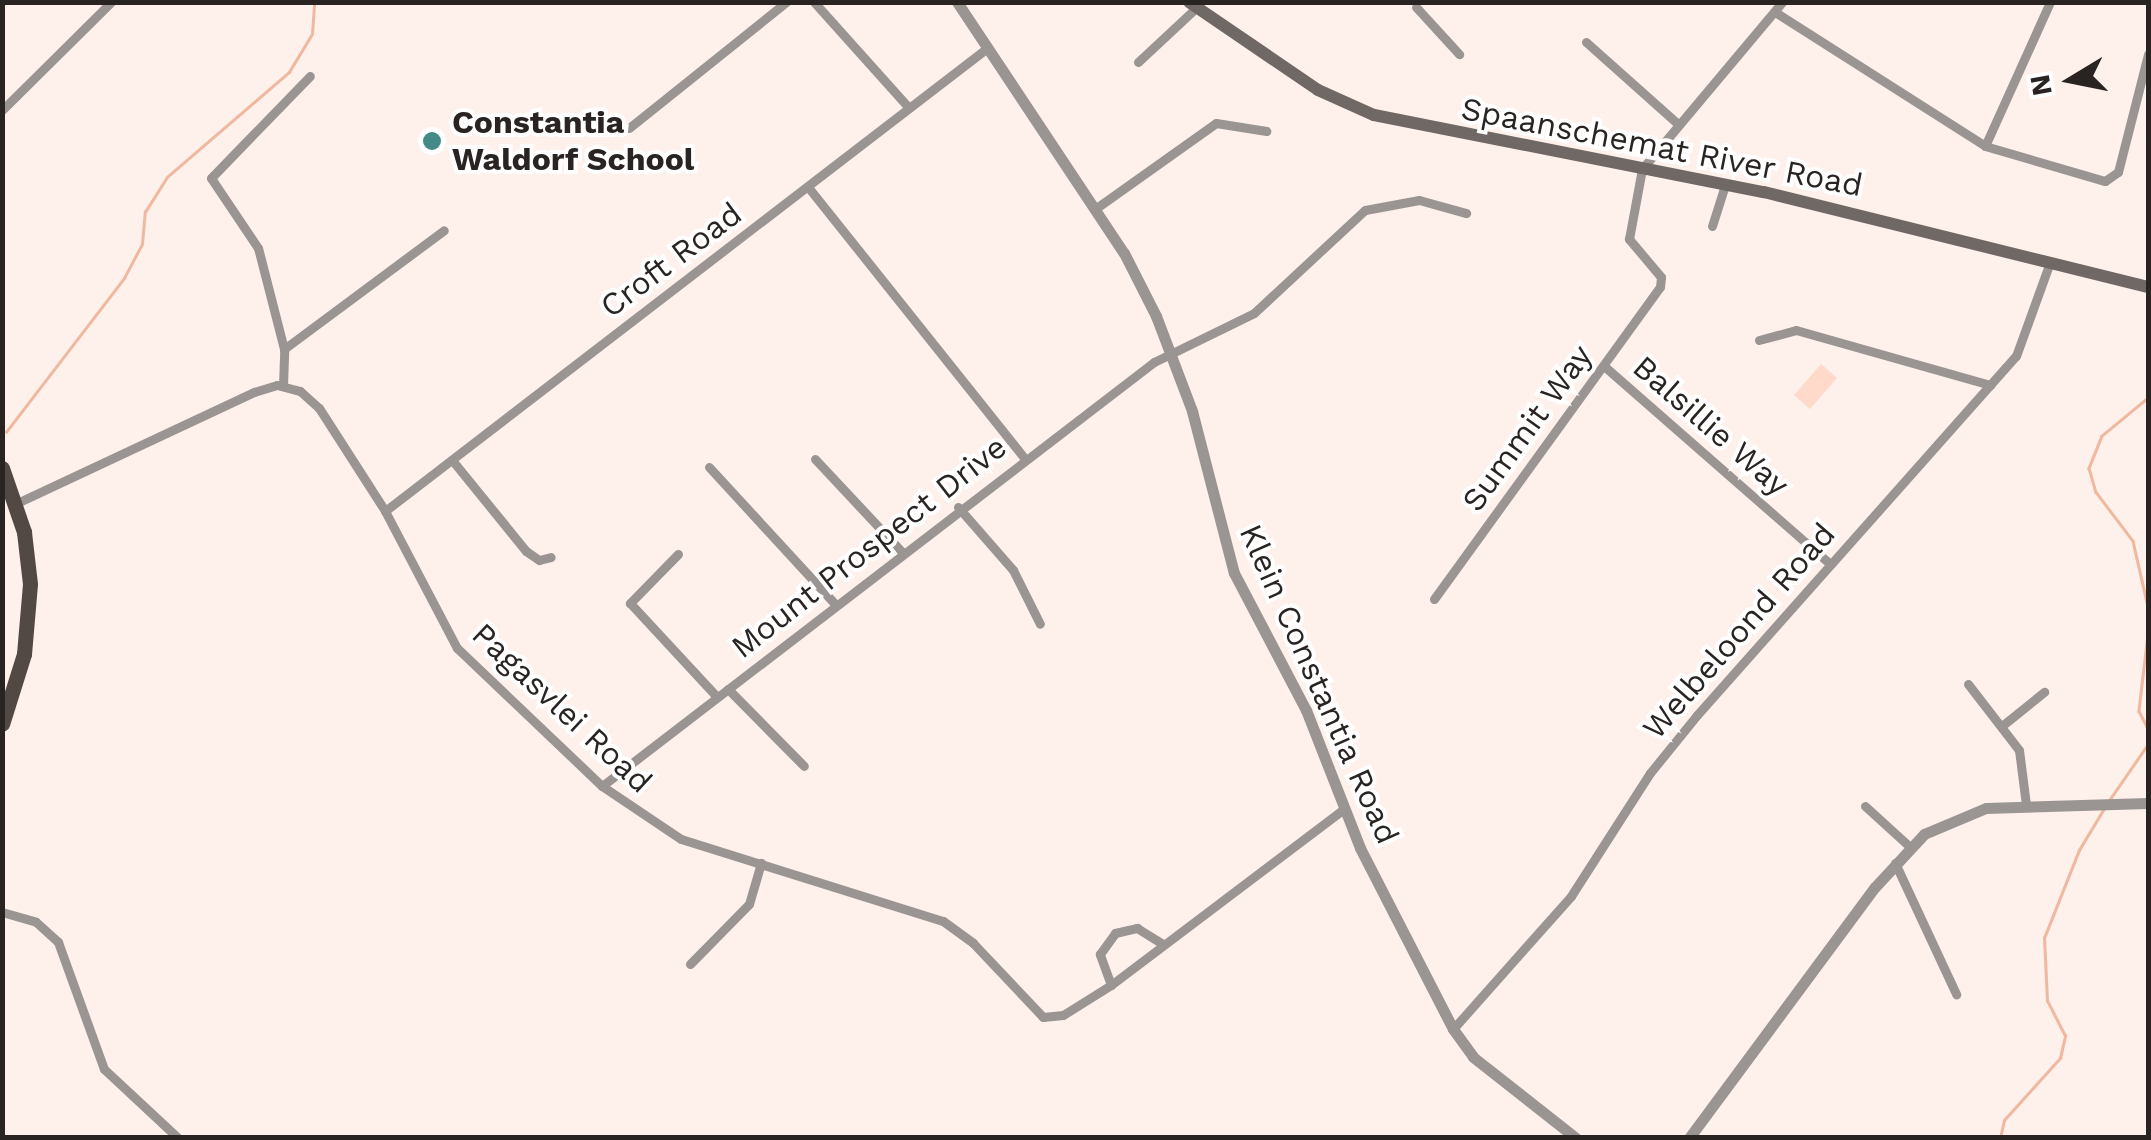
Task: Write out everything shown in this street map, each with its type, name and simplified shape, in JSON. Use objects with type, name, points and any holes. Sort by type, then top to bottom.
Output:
[{"type":"main road","name":"Spaanschemat River Road","points":[[1193,5],[1318,90],[1374,115],[1725,185],[2148,286]]},
{"type":"main road","points":[[2,468],[17,503],[28,560],[29,618],[2,724]]},
{"type":"street","points":[[2,110],[111,2]]},
{"type":"street","points":[[629,128],[786,2]]},
{"type":"street","points":[[814,2],[908,108]]},
{"type":"street","name":"Klein Constantia Road","points":[[957,2],[1096,210],[1172,353],[1229,560],[1315,728],[1344,809],[1454,1029],[1473,1056],[1576,1138]]},
{"type":"street","points":[[1642,168],[1782,2]]},
{"type":"street","points":[[1985,146],[2050,2]]},
{"type":"street","points":[[1414,4],[1460,54]]},
{"type":"street","points":[[1138,62],[1193,5]]},
{"type":"street","points":[[1775,12],[1985,146],[2109,180],[2118,172],[2144,89],[2148,54]]},
{"type":"street","points":[[1586,42],[1678,124]]},
{"type":"street","name":"Croft Road","points":[[385,512],[987,48]]},
{"type":"street","points":[[17,503],[242,397],[284,386],[284,349],[258,248],[210,178],[310,76]]},
{"type":"street","points":[[1096,210],[1216,124],[1266,131]]},
{"type":"street","name":"Summit Way","points":[[1434,599],[1660,287],[1661,277],[1629,239],[1642,168]]},
{"type":"street","points":[[1712,226],[1725,185]]},
{"type":"street","points":[[808,187],[1024,458]]},
{"type":"street","name":"Mount Prospect Drive","points":[[602,786],[1024,458],[1172,353],[1254,313],[1365,210],[1420,200],[1466,214]]},
{"type":"street","points":[[284,349],[444,230]]},
{"type":"street","name":"Welbeloond Road","points":[[1454,1029],[1571,896],[1665,754],[2024,346],[2050,262]]},
{"type":"street","points":[[1760,340],[1796,330],[1990,385]]},
{"type":"street","name":"Balsillie Way","points":[[1604,366],[1830,564]]},
{"type":"street","name":"Pagasvlei Road","points":[[284,386],[319,408],[385,512],[457,648],[602,786],[659,829],[943,922],[1043,1017],[1064,1015],[1111,984],[1344,809]]},
{"type":"street","points":[[815,459],[901,551]]},
{"type":"street","points":[[452,460],[526,551],[539,560],[551,557]]},
{"type":"street","points":[[709,468],[835,604]]},
{"type":"street","points":[[958,507],[1014,570],[1040,624]]},
{"type":"street","points":[[678,554],[630,603],[716,697]]},
{"type":"street","points":[[1968,684],[2003,725],[2022,756],[2026,805]]},
{"type":"street","points":[[728,689],[804,766]]},
{"type":"street","points":[[2003,725],[2044,692]]},
{"type":"street","points":[[1689,1138],[1909,846],[1958,815],[2026,805],[2148,803]]},
{"type":"street","points":[[1865,806],[1909,846]]},
{"type":"street","points":[[690,964],[750,904],[761,863]]},
{"type":"street","points":[[1895,863],[1956,994]]},
{"type":"street","points":[[2,912],[36,922],[58,942],[104,1069],[178,1138]]},
{"type":"street","points":[[1111,984],[1100,954],[1115,933],[1137,928],[1163,944]]},
{"type":"shaded area","points":[[1821,364],[1837,378],[1810,409],[1794,395]]},
{"type":"waterway","points":[[6,432],[124,278],[142,244],[145,212],[167,177],[289,72],[312,34],[314,2]]},
{"type":"waterway","points":[[2148,398],[2102,436],[2089,468],[2096,492],[2133,541],[2148,607]]},
{"type":"waterway","points":[[2148,634],[2139,711],[2148,729]]},
{"type":"waterway","points":[[2110,799],[2148,744]]},
{"type":"waterway","points":[[2000,1138],[2004,1120],[2060,1058],[2065,1036],[2047,1001],[2044,938],[2079,850],[2103,810]]},
{"type":"place","name":"Constantia Waldorf School","points":[[432,141]]}]
